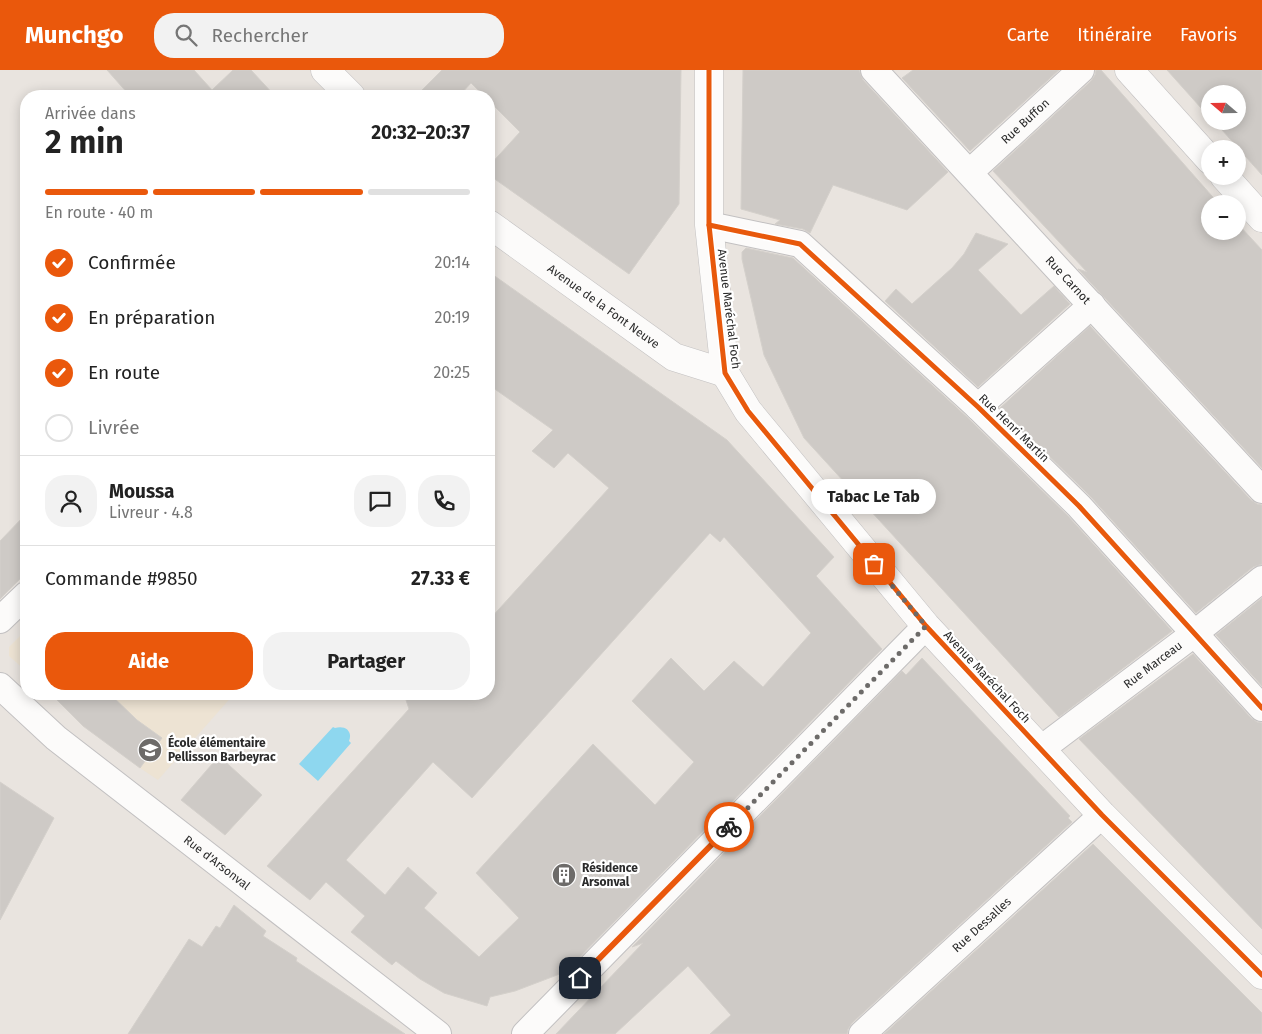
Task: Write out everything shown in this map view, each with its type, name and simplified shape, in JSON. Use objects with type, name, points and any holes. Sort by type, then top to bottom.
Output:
[{"type":"street","points":[[325,70],[345,90]]},
{"type":"street","name":"Avenue Maréchal Foch","points":[[709,70],[709,225],[726,373],[748,411],[926,626],[1102,815],[1262,975]]},
{"type":"street","name":"Rue Buffon","points":[[970,172],[1081,70]]},
{"type":"street","points":[[1129,70],[1201,150]]},
{"type":"street","name":"Rue Carnot","points":[[879,72],[1262,490]]},
{"type":"street","points":[[1233,185],[1261,214]]},
{"type":"street","name":"Rue Henri Martin","points":[[709,225],[800,244],[978,407],[1079,506],[1262,708]]},
{"type":"street","name":"Avenue de la Font Neuve","points":[[495,228],[674,357],[726,373]]},
{"type":"street","points":[[978,407],[1092,305]]},
{"type":"street","name":"Rue Marceau","points":[[1041,749],[1262,579]]},
{"type":"street","points":[[0,620],[20,601]]},
{"type":"street","points":[[525,1034],[926,626]]},
{"type":"street","name":"Rue d'Arsonval","points":[[0,686],[56,738],[438,1034]]},
{"type":"street","name":"Rue Dessalles","points":[[862,1034],[1102,815]]},
{"type":"shaded area","points":[[20,636],[20,666],[9,656],[9,647]]},
{"type":"shaded area","name":"École élémentaire Pellisson Barbeyrac","points":[[57,700],[229,700],[158,780],[140,768]]},
{"type":"water","points":[[333,727],[345,728],[350,734],[349,741],[351,743],[318,781],[299,764]]},
{"type":"building","points":[[107,70],[194,70],[212,90],[125,90]]},
{"type":"building","points":[[233,70],[251,70],[269,90],[212,90]]},
{"type":"building","points":[[442,70],[681,70],[679,204],[629,274],[495,179],[495,159],[520,132],[495,107],[495,90],[478,90],[471,83],[465,90],[422,90]]},
{"type":"building","points":[[743,70],[859,70],[863,80],[948,172],[907,210],[833,185],[810,233],[803,229],[775,224],[780,220],[741,209]]},
{"type":"building","points":[[913,70],[1059,70],[970,151],[902,78]]},
{"type":"building","points":[[1096,70],[1101,70],[1211,195],[1201,195],[1201,240],[1246,240],[1246,233],[1262,250],[1262,468],[1078,269],[1087,272],[993,171],[1091,81]]},
{"type":"building","points":[[1167,70],[1262,70],[1262,175],[1246,157],[1246,140],[1231,140],[1222,130],[1246,130],[1246,85],[1201,85],[1201,108]]},
{"type":"building","points":[[976,233],[1008,244],[978,270],[1021,315],[1054,286],[1070,304],[978,387],[885,301],[896,289],[912,304],[952,268],[964,254]]},
{"type":"building","points":[[746,248],[793,258],[968,418],[1068,516],[1172,631],[1059,717],[804,438],[764,355],[742,259],[742,252]]},
{"type":"building","points":[[495,276],[727,440],[834,557],[816,576],[882,649],[565,972],[515,991],[490,997],[487,1006],[444,993],[420,979],[396,961],[392,965],[351,932],[365,916],[326,882],[310,900],[267,866],[409,709],[406,700],[495,700],[495,613],[609,488],[568,453],[554,468],[532,451],[553,430],[495,389]],"holes":[[[710,533],[720,542],[724,537],[811,633],[763,687],[734,661],[704,691],[671,658],[632,701],[694,762],[655,805],[593,744],[476,873],[519,918],[479,957],[424,908],[437,893],[408,867],[385,895],[346,860],[433,762],[472,798]]]},
{"type":"building","points":[[1090,326],[1251,500],[1262,505],[1262,564],[1253,567],[1196,613],[1090,496],[1000,408]]},
{"type":"building","points":[[20,520],[20,579],[0,599],[0,541]]},
{"type":"building","points":[[1262,598],[1262,686],[1216,635]]},
{"type":"building","points":[[1193,654],[1251,718],[1262,723],[1262,929],[1079,739]]},
{"type":"building","points":[[922,658],[1070,816],[1068,818],[1072,822],[852,1023],[847,1034],[710,1034],[731,1015],[688,966],[615,1034],[556,1034],[643,943],[632,947],[902,671],[906,675]]},
{"type":"building","points":[[57,700],[116,700],[137,720],[162,738],[140,768],[83,726]]},
{"type":"building","points":[[219,756],[262,795],[225,835],[181,800]]},
{"type":"building","points":[[0,782],[54,818],[0,920]]},
{"type":"building","points":[[1093,844],[1262,1013],[1262,1034],[884,1034]]},
{"type":"building","points":[[234,905],[266,931],[263,936],[297,958],[296,961],[405,1034],[128,1034],[189,939],[202,947],[216,926],[220,928]]},
{"type":"cycle path","points":[[709,70],[709,225],[725,373],[748,411],[926,626],[1102,815],[1262,975]]},
{"type":"cycle path","points":[[709,225],[800,244],[978,407],[1079,506],[1262,708]]},
{"type":"way so far","points":[[729,827],[926,626],[874,564]]},
{"type":"place","name":"Tabac Le Tab","points":[[874,564]]},
{"type":"place","name":"École élémentaire Pellisson Barbeyrac","points":[[150,750]]},
{"type":"place","name":"Résidence Arsonval","points":[[564,875]]},
{"type":"route","points":[[580,978],[729,827]]}]
